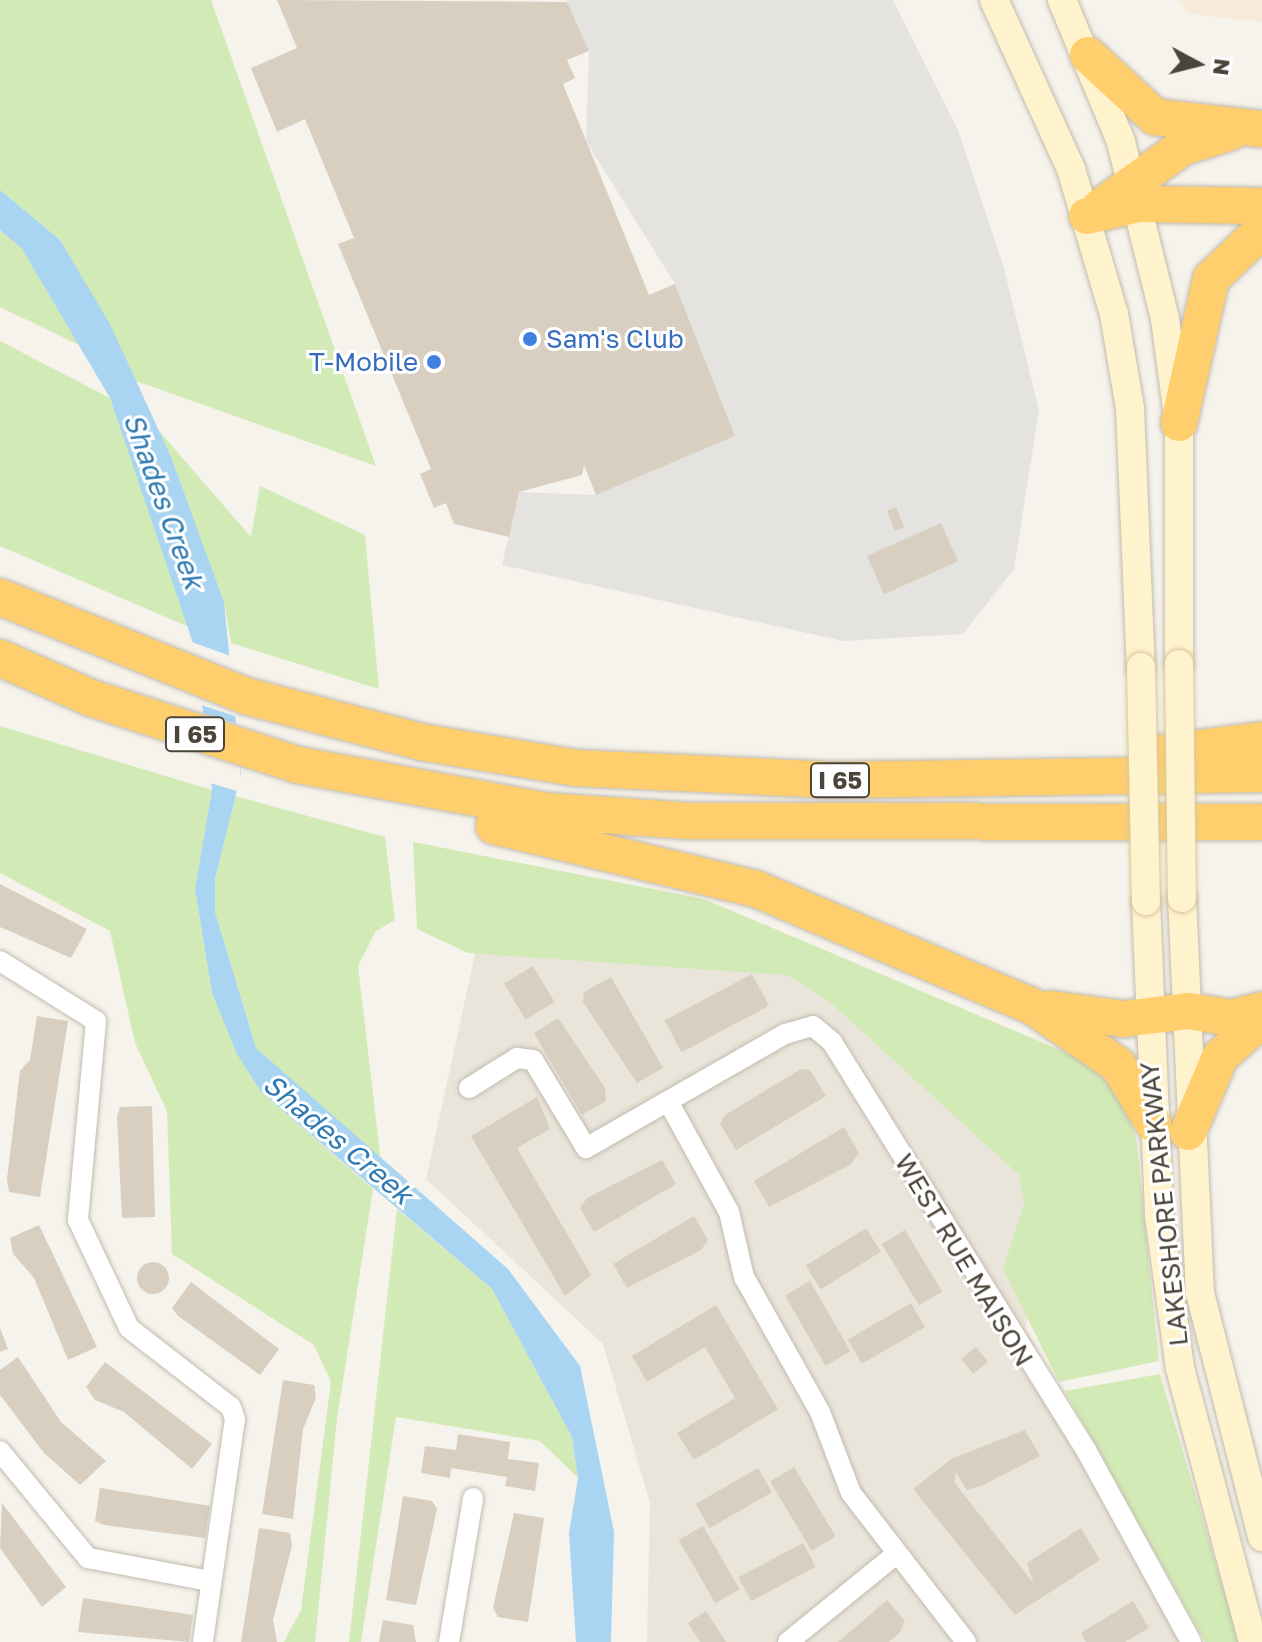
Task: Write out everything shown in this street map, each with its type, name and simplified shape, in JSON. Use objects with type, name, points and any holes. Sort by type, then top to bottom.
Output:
[{"type":"highway","points":[[1088,55],[1155,117],[1249,129]]},
{"type":"highway","points":[[1087,216],[1136,194],[1183,147],[1249,129]]},
{"type":"highway","points":[[1136,194],[1262,206]]},
{"type":"highway","points":[[1179,423],[1211,279],[1262,230]]},
{"type":"highway","name":"I 65","points":[[0,597],[209,683],[421,742],[648,775],[918,778],[1262,774]]},
{"type":"highway","name":"I 65","points":[[3,659],[185,731],[391,786],[435,805],[690,821],[1262,822]]},
{"type":"highway","points":[[918,778],[1262,740]]},
{"type":"highway","points":[[435,805],[756,889],[1032,1006],[1110,1057],[1153,1123]]},
{"type":"highway","points":[[1032,1006],[1146,1015],[1189,1011],[1231,1018],[1262,1010]]},
{"type":"highway","points":[[1188,1132],[1220,1057],[1262,1019]]},
{"type":"main road","points":[[994,0],[1042,94],[1087,216]]},
{"type":"main road","points":[[1062,0],[1088,55],[1136,194],[1179,423]]},
{"type":"main road","name":"LAKESHORE PARKWAY","points":[[1087,216],[1130,409],[1141,667],[1146,1015],[1153,1123],[1180,1368],[1253,1642]]},
{"type":"main road","name":"LAKESHORE PARKWAY","points":[[1179,423],[1179,664],[1182,898],[1189,1011],[1188,1132],[1200,1293],[1262,1537]]},
{"type":"street","points":[[0,961],[96,1021],[78,1220],[129,1328],[231,1407],[235,1419],[203,1642]]},
{"type":"street","name":"WEST RUE MAISON","points":[[469,1088],[517,1058],[533,1060],[586,1148],[785,1034],[813,1026],[832,1042],[1086,1450],[1191,1642]]},
{"type":"street","points":[[669,1103],[729,1212],[744,1277],[820,1412],[851,1493],[894,1556],[966,1642]]},
{"type":"street","points":[[0,1451],[88,1558],[106,1567],[210,1581]]},
{"type":"street","points":[[449,1642],[473,1498]]},
{"type":"street","points":[[788,1642],[894,1556]]},
{"type":"shaded area","points":[[566,0],[893,0],[958,130],[1003,265],[1039,410],[1014,569],[963,634],[843,641],[502,565],[519,492],[596,495],[735,436],[675,284],[586,141],[589,51]]},
{"type":"shaded area","points":[[1179,0],[1262,0],[1262,22],[1188,14]]},
{"type":"shaded area","points":[[479,936],[807,970],[1054,1167],[1025,1329],[1202,1642],[647,1642],[650,1503],[603,1344],[426,1179]]},
{"type":"green space","points":[[0,0],[211,0],[376,466],[136,381],[60,240],[0,190]]},
{"type":"green space","points":[[0,230],[22,249],[79,345],[0,307]]},
{"type":"green space","points":[[0,341],[110,398],[189,627],[0,546]]},
{"type":"green space","points":[[159,431],[251,537],[260,486],[365,535],[379,689],[231,643],[224,602]]},
{"type":"green space","points":[[0,726],[212,790],[195,889],[212,993],[262,1093],[373,1189],[337,1419],[315,1642],[284,1642],[301,1610],[331,1382],[314,1345],[172,1254],[167,1111],[135,1043],[110,931],[0,873]]},
{"type":"green space","points":[[235,796],[385,837],[395,920],[376,931],[358,966],[381,1162],[256,1048],[215,912],[215,879]]},
{"type":"green space","points":[[413,842],[704,899],[1079,1058],[1117,1091],[1136,1136],[1159,1361],[1059,1382],[1003,1269],[1024,1204],[1019,1175],[830,1002],[787,975],[468,953],[417,929]]},
{"type":"green space","points":[[397,1209],[492,1289],[572,1437],[578,1478],[540,1441],[396,1417],[361,1642],[349,1642]]},
{"type":"green space","points":[[1160,1374],[1239,1642],[1205,1642],[1065,1391]]},
{"type":"water","name":"Shades Creek","points":[[0,190],[60,240],[110,324],[171,457],[224,602],[241,774],[215,879],[215,912],[256,1048],[508,1269],[580,1366],[614,1532],[611,1642],[576,1642],[569,1533],[578,1478],[572,1437],[492,1289],[262,1093],[237,1054],[212,993],[195,889],[212,790],[196,652],[110,398],[22,249],[0,230]]},
{"type":"pier","points":[[189,641],[236,658],[241,718],[198,704]]},
{"type":"pier","points":[[199,712],[241,725],[240,792],[207,782]]},
{"type":"building","points":[[277,0],[567,2],[589,51],[567,60],[575,78],[563,84],[649,295],[675,284],[735,436],[596,495],[584,465],[582,475],[519,492],[509,537],[454,524],[446,503],[434,508],[420,474],[431,469],[338,244],[354,238],[305,119],[277,132],[251,68],[297,48]]},
{"type":"building","points":[[896,507],[904,527],[895,531],[887,511]]},
{"type":"building","points":[[941,523],[958,561],[884,594],[867,556]]},
{"type":"building","points":[[0,884],[87,929],[71,958],[0,927]]},
{"type":"building","points":[[533,966],[555,1002],[525,1020],[504,984]]},
{"type":"building","points":[[752,974],[769,1006],[681,1052],[665,1020]]},
{"type":"building","points":[[611,977],[663,1068],[637,1083],[583,1002],[584,992]]},
{"type":"building","points":[[37,1016],[68,1021],[40,1197],[9,1192],[7,1179],[20,1071],[30,1060]]},
{"type":"building","points":[[558,1018],[605,1088],[606,1101],[582,1115],[534,1033]]},
{"type":"building","points":[[801,1069],[810,1070],[826,1096],[736,1150],[720,1124],[725,1115]]},
{"type":"building","points":[[537,1097],[550,1129],[517,1148],[591,1275],[565,1296],[471,1136]]},
{"type":"building","points":[[152,1106],[155,1217],[122,1218],[117,1117],[120,1107]]},
{"type":"building","points":[[844,1127],[859,1153],[850,1165],[769,1207],[754,1181]]},
{"type":"building","points":[[662,1160],[676,1184],[594,1232],[580,1208],[587,1198]]},
{"type":"building","points":[[694,1216],[708,1240],[701,1250],[627,1288],[613,1264]]},
{"type":"building","points":[[39,1225],[97,1347],[68,1360],[34,1278],[13,1254],[10,1238]]},
{"type":"building","points":[[866,1228],[881,1252],[821,1289],[806,1266]]},
{"type":"building","points":[[905,1230],[942,1292],[919,1306],[882,1244]]},
{"type":"building","points":[[153,1262],[165,1266],[169,1278],[165,1290],[153,1294],[141,1290],[137,1278],[141,1266]]},
{"type":"building","points":[[810,1281],[851,1351],[825,1366],[785,1296]]},
{"type":"building","points":[[191,1282],[279,1349],[260,1375],[178,1316],[172,1308]]},
{"type":"building","points":[[911,1303],[925,1327],[862,1364],[848,1340]]},
{"type":"building","points":[[716,1305],[778,1409],[694,1460],[677,1433],[735,1398],[705,1347],[647,1382],[632,1356]]},
{"type":"building","points":[[0,1328],[8,1349],[0,1352]]},
{"type":"building","points":[[976,1347],[988,1362],[973,1374],[961,1359]]},
{"type":"building","points":[[18,1357],[61,1422],[106,1461],[80,1485],[44,1453],[0,1395],[0,1370]]},
{"type":"building","points":[[105,1362],[212,1444],[192,1469],[124,1412],[95,1400],[86,1387]]},
{"type":"building","points":[[283,1380],[314,1385],[316,1398],[303,1429],[293,1519],[262,1514]]},
{"type":"building","points":[[1025,1430],[1040,1456],[967,1490],[956,1472],[954,1482],[1034,1584],[1027,1563],[1081,1528],[1100,1560],[1015,1615],[913,1489],[951,1459]]},
{"type":"building","points":[[458,1434],[510,1442],[508,1459],[539,1463],[535,1491],[505,1486],[507,1477],[451,1468],[450,1478],[421,1473],[425,1446],[456,1450]]},
{"type":"building","points":[[794,1467],[836,1536],[812,1551],[770,1481]]},
{"type":"building","points":[[758,1468],[772,1492],[710,1528],[696,1504]]},
{"type":"building","points":[[100,1488],[210,1506],[205,1538],[104,1525],[95,1521]]},
{"type":"building","points":[[403,1496],[432,1501],[437,1509],[416,1605],[386,1600]]},
{"type":"building","points":[[2,1503],[66,1587],[42,1607],[0,1548]]},
{"type":"building","points":[[514,1513],[544,1518],[528,1622],[498,1617],[493,1608]]},
{"type":"building","points":[[703,1526],[740,1589],[715,1603],[679,1540]]},
{"type":"building","points":[[259,1528],[290,1533],[292,1546],[273,1620],[277,1642],[241,1642]]},
{"type":"building","points":[[803,1543],[816,1567],[751,1601],[739,1577]]},
{"type":"building","points":[[83,1598],[193,1615],[189,1642],[78,1632]]},
{"type":"building","points":[[887,1600],[905,1621],[900,1632],[889,1642],[838,1642]]},
{"type":"building","points":[[1133,1601],[1149,1628],[1125,1642],[1086,1642],[1081,1633]]},
{"type":"building","points":[[706,1611],[726,1642],[700,1642],[688,1623]]},
{"type":"building","points":[[383,1620],[413,1625],[416,1642],[379,1642]]},
{"type":"place","name":"Sam's Club","points":[[530,339]]},
{"type":"place","name":"T-Mobile","points":[[434,362]]}]
